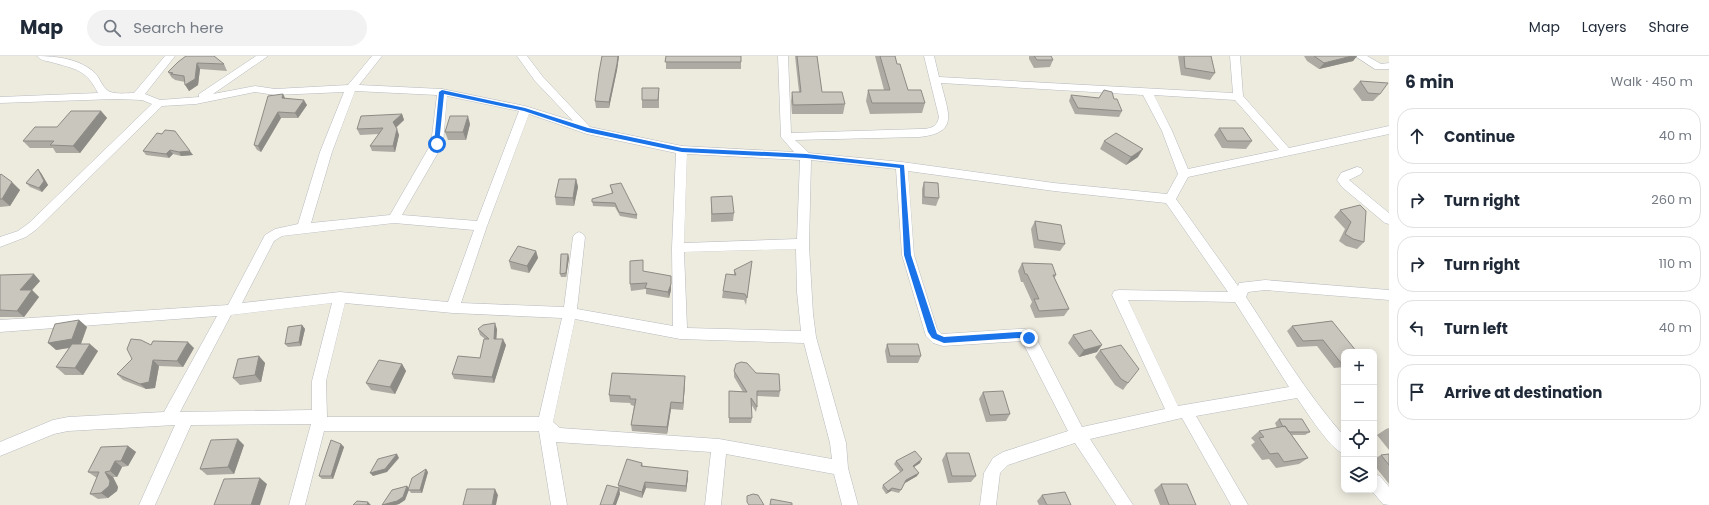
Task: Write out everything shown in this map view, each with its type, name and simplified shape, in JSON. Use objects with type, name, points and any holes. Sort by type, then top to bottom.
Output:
[{"type":"street","points":[[42,56],[48,59],[78,65],[86,70],[99,83],[102,92],[115,96]]},
{"type":"street","points":[[137,97],[170,56]]},
{"type":"street","points":[[196,101],[263,56]]},
{"type":"street","points":[[303,228],[326,152],[351,88],[377,56]]},
{"type":"street","points":[[522,56],[539,79],[587,130]]},
{"type":"street","points":[[783,56],[786,137],[806,156]]},
{"type":"street","points":[[786,137],[919,133],[937,130],[942,126],[944,117],[929,56]]},
{"type":"street","points":[[1235,56],[1238,97],[1286,151]]},
{"type":"street","points":[[1360,56],[1379,67],[1389,66]]},
{"type":"street","points":[[934,80],[1238,97]]},
{"type":"street","points":[[0,100],[115,96],[137,97],[159,103],[196,101],[255,88],[275,92],[351,88],[442,92],[525,109],[587,130],[682,150],[806,156],[902,166],[1054,187],[1170,199],[1239,297],[1300,391],[1324,424],[1341,444]]},
{"type":"street","points":[[394,219],[437,144],[442,92]]},
{"type":"street","points":[[1147,93],[1167,131],[1184,174]]},
{"type":"street","points":[[1,242],[15,237],[30,228],[159,103]]},
{"type":"street","points":[[453,308],[481,226],[525,109]]},
{"type":"street","points":[[1170,199],[1184,174],[1389,130]]},
{"type":"street","points":[[680,333],[678,248],[682,150]]},
{"type":"street","points":[[806,156],[801,244],[806,320],[809,337],[838,443],[840,468],[850,505]]},
{"type":"street","points":[[902,166],[908,255],[932,332],[938,339],[944,340],[1019,335],[1025,335],[1029,338],[1078,435],[1125,505]]},
{"type":"street","points":[[1358,171],[1345,176],[1343,180],[1389,220]]},
{"type":"street","points":[[169,418],[270,238],[279,232],[303,228],[394,219],[481,226]]},
{"type":"street","points":[[559,505],[545,424],[570,312],[579,237]]},
{"type":"street","points":[[678,248],[801,244]]},
{"type":"street","points":[[1239,297],[1244,287],[1265,285],[1389,295]]},
{"type":"street","points":[[1239,297],[1119,295],[1180,412],[1240,505]]},
{"type":"street","points":[[0,326],[230,310],[340,297],[453,308],[570,312],[680,333],[809,337]]},
{"type":"street","points":[[340,297],[319,381],[320,424],[545,424],[556,435],[719,446],[840,468]]},
{"type":"street","points":[[988,505],[992,472],[996,464],[1003,459],[1078,435],[1180,412],[1300,391]]},
{"type":"street","points":[[0,449],[48,429],[68,424],[169,418],[320,417]]},
{"type":"street","points":[[297,505],[320,417]]},
{"type":"street","points":[[148,505],[186,418]]},
{"type":"street","points":[[713,505],[719,446]]},
{"type":"street","points":[[1377,485],[1389,499]]},
{"type":"building","points":[[186,56],[214,56],[224,64],[197,63],[195,79],[185,85],[184,76],[171,74],[173,73],[168,72]]},
{"type":"building","points":[[602,56],[618,56],[609,102],[595,101]]},
{"type":"building","points":[[666,56],[741,56],[741,62],[665,62]]},
{"type":"building","points":[[797,56],[817,56],[822,92],[842,92],[845,104],[793,105],[792,92],[801,92]]},
{"type":"building","points":[[880,56],[895,56],[897,64],[900,64],[908,90],[921,90],[925,103],[872,103],[868,90],[890,90]]},
{"type":"building","points":[[1034,56],[1051,56],[1053,60],[1037,60]]},
{"type":"building","points":[[1184,56],[1211,56],[1215,73],[1185,68]]},
{"type":"building","points":[[1314,56],[1352,56],[1324,63]]},
{"type":"building","points":[[1360,81],[1388,83],[1380,94],[1368,93]]},
{"type":"building","points":[[642,88],[659,88],[658,100],[642,100]]},
{"type":"building","points":[[1104,90],[1112,92],[1114,99],[1117,99],[1122,111],[1078,108],[1071,95],[1099,98]]},
{"type":"building","points":[[283,94],[282,98],[304,100],[295,113],[278,112],[258,146],[254,145],[268,96]]},
{"type":"building","points":[[71,111],[101,111],[73,146],[50,145],[54,141],[23,141],[35,127],[57,127]]},
{"type":"building","points":[[402,114],[393,122],[397,129],[393,146],[370,146],[383,128],[357,129],[361,116]]},
{"type":"building","points":[[450,116],[468,116],[463,132],[445,132]]},
{"type":"building","points":[[1219,128],[1243,128],[1252,141],[1227,141]]},
{"type":"building","points":[[165,130],[175,131],[190,151],[179,152],[170,150],[166,154],[143,151],[157,133],[162,134]]},
{"type":"building","points":[[1116,133],[1143,149],[1131,157],[1104,141]]},
{"type":"building","points":[[38,169],[44,181],[39,188],[26,183]]},
{"type":"building","points":[[1,174],[12,182],[2,199],[0,199],[0,175]]},
{"type":"building","points":[[559,179],[576,179],[573,198],[555,197]]},
{"type":"building","points":[[924,182],[938,183],[939,198],[924,197]]},
{"type":"building","points":[[621,183],[637,215],[619,212],[615,203],[592,202],[592,199],[613,193],[610,185]]},
{"type":"building","points":[[732,196],[734,213],[712,214],[711,197]]},
{"type":"building","points":[[1360,205],[1366,211],[1364,242],[1353,239],[1345,234],[1351,222],[1340,210]]},
{"type":"building","points":[[1035,221],[1061,225],[1065,244],[1038,240]]},
{"type":"building","points":[[518,246],[536,251],[527,266],[509,261]]},
{"type":"building","points":[[561,254],[568,254],[566,273],[560,274]]},
{"type":"building","points":[[643,260],[643,271],[671,276],[671,284],[668,292],[645,288],[647,283],[630,284],[630,261]]},
{"type":"building","points":[[752,261],[747,298],[745,294],[723,291],[726,274],[736,275],[734,270]]},
{"type":"building","points":[[1022,263],[1052,264],[1056,275],[1053,275],[1069,309],[1039,311],[1034,299],[1039,299],[1027,274],[1025,274]]},
{"type":"building","points":[[34,274],[20,290],[32,290],[17,311],[0,310],[0,275]]},
{"type":"building","points":[[79,320],[72,339],[48,343],[55,324]]},
{"type":"building","points":[[1332,321],[1355,349],[1341,349],[1341,363],[1323,340],[1303,341],[1292,326]]},
{"type":"building","points":[[495,323],[494,339],[503,339],[492,377],[452,374],[458,356],[480,358],[484,339],[489,339],[478,329],[483,325]]},
{"type":"building","points":[[302,325],[299,342],[285,344],[288,327]]},
{"type":"building","points":[[1091,330],[1102,345],[1084,350],[1073,335]]},
{"type":"building","points":[[131,339],[141,340],[151,345],[153,341],[188,342],[177,361],[153,360],[149,382],[140,384],[117,374],[132,359],[127,349]]},
{"type":"building","points":[[72,344],[90,344],[75,368],[56,367]]},
{"type":"building","points":[[887,344],[918,344],[921,356],[890,356]]},
{"type":"building","points":[[1121,345],[1139,369],[1128,383],[1121,379],[1100,350]]},
{"type":"building","points":[[259,356],[255,375],[233,378],[238,359]]},
{"type":"building","points":[[379,360],[402,364],[390,387],[366,383]]},
{"type":"building","points":[[741,362],[747,363],[756,373],[779,374],[780,391],[757,391],[757,407],[751,398],[752,418],[729,418],[729,391],[747,392],[734,371],[736,364]]},
{"type":"building","points":[[612,373],[685,376],[683,403],[671,402],[667,427],[631,425],[636,399],[630,399],[630,396],[609,395]]},
{"type":"building","points":[[1003,391],[1010,414],[990,415],[983,392]]},
{"type":"building","points":[[1279,419],[1302,419],[1310,432],[1289,432],[1285,426],[1283,427]]},
{"type":"building","points":[[1285,426],[1308,458],[1284,462],[1278,453],[1270,454],[1259,438],[1264,437],[1259,431]]},
{"type":"building","points":[[238,439],[228,467],[200,469],[211,440]]},
{"type":"building","points":[[331,440],[341,444],[331,476],[319,476]]},
{"type":"building","points":[[128,446],[121,461],[115,461],[110,471],[105,472],[110,481],[109,486],[101,493],[90,494],[99,472],[88,472],[101,447]]},
{"type":"building","points":[[915,451],[922,459],[913,466],[919,473],[906,480],[901,490],[892,488],[888,491],[883,485],[903,470],[896,461]]},
{"type":"building","points":[[946,453],[969,453],[976,476],[952,476]]},
{"type":"building","points":[[397,454],[385,469],[370,473],[378,459]]},
{"type":"building","points":[[1389,454],[1389,465],[1381,455]]},
{"type":"building","points":[[627,459],[642,463],[641,466],[688,471],[686,486],[645,482],[642,492],[618,485]]},
{"type":"building","points":[[426,469],[420,490],[408,490],[412,478]]},
{"type":"building","points":[[260,478],[251,505],[214,505],[224,479]]},
{"type":"building","points":[[1161,484],[1187,484],[1196,505],[1169,505]]},
{"type":"building","points":[[607,485],[619,488],[613,505],[600,505]]},
{"type":"building","points":[[407,486],[403,497],[397,501],[382,505],[392,490]]},
{"type":"building","points":[[467,489],[495,489],[492,505],[463,505]]},
{"type":"building","points":[[1065,492],[1071,505],[1047,505],[1042,495]]},
{"type":"building","points":[[753,494],[758,495],[764,505],[749,505],[747,502],[747,496]]},
{"type":"building","points":[[771,499],[792,503],[792,505],[770,505]]},
{"type":"building","points":[[357,501],[368,502],[367,505],[353,505]]},
{"type":"route","points":[[437,144],[442,92],[525,109],[587,130],[682,150],[806,156],[902,166],[908,255],[934,336],[938,339],[944,340],[1019,335],[1025,335],[1029,338]]}]
